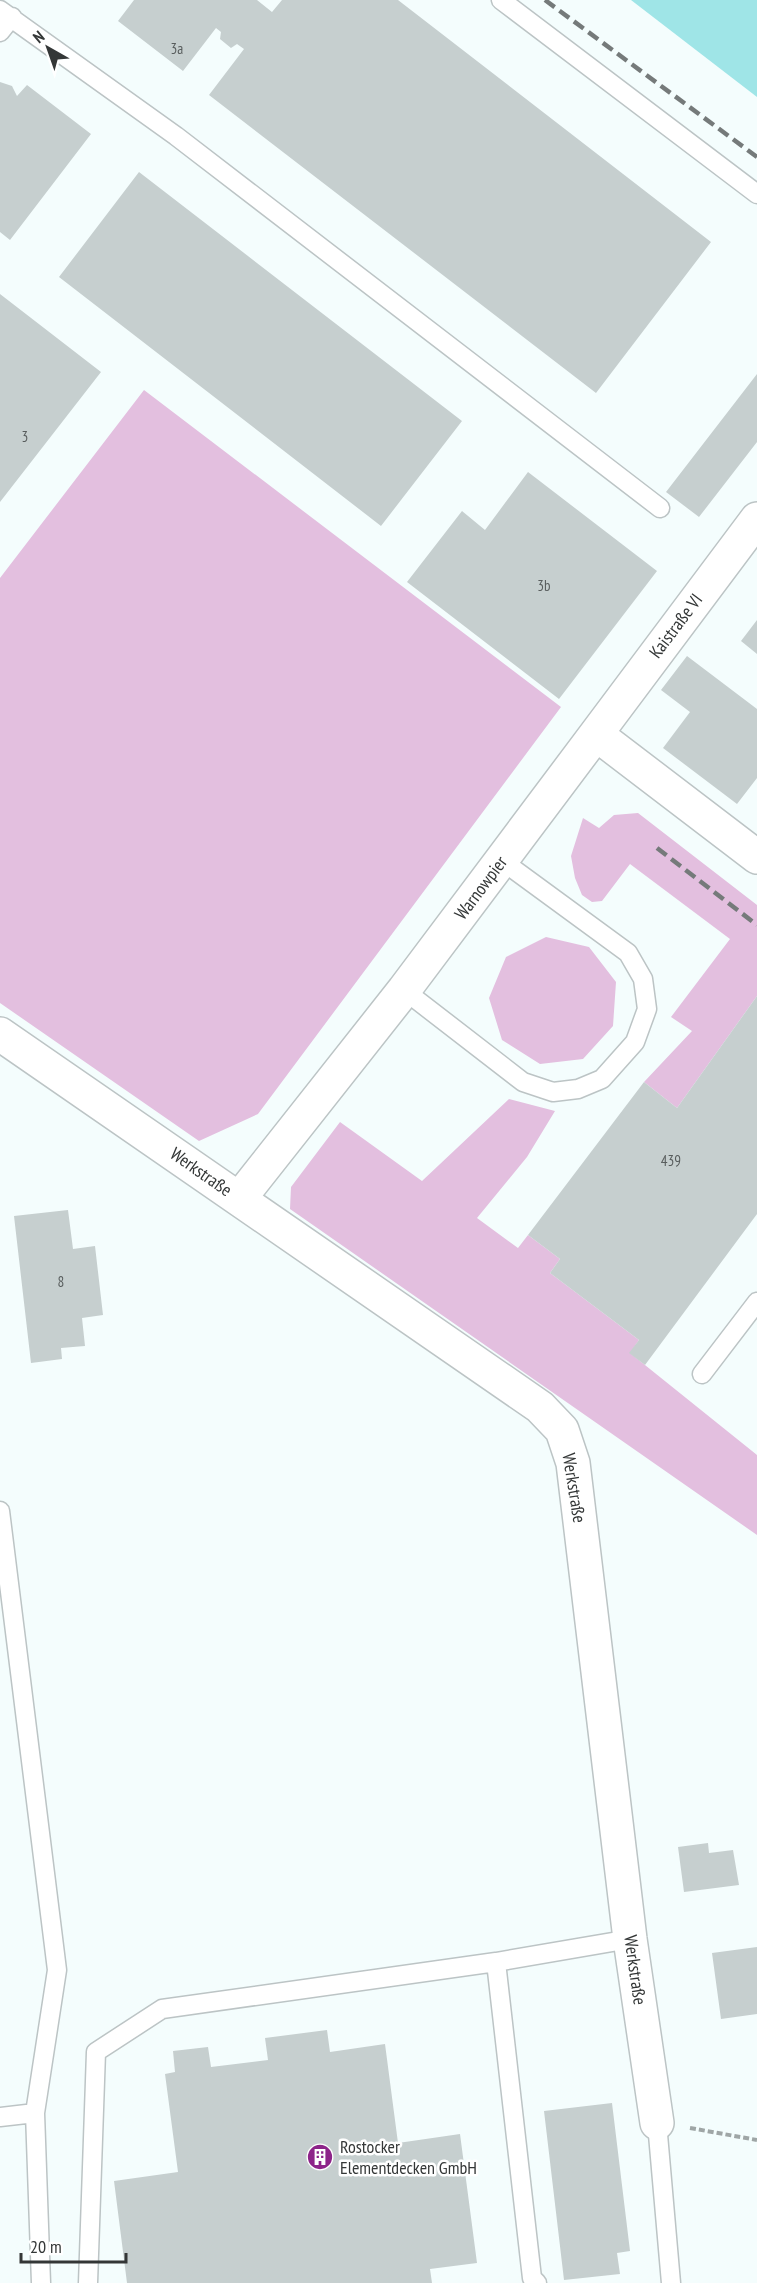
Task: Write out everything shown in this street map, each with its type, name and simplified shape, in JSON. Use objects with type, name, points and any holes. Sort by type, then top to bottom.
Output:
[{"type":"street","name":"Kaistraße VI","points":[[596,734],[757,519]]},
{"type":"street","points":[[596,734],[757,857]]},
{"type":"street","name":"Warnowpier","points":[[239,1199],[404,990],[596,734]]},
{"type":"street","name":"Werkstraße","points":[[0,1034],[540,1407],[562,1430],[573,1463],[630,1940],[657,2123]]},
{"type":"lane","points":[[501,0],[757,194]]},
{"type":"lane","points":[[0,32],[6,13],[176,136],[660,508]]},
{"type":"lane","points":[[404,990],[523,1082],[553,1092],[578,1089],[602,1079],[635,1042],[647,1009],[643,979],[628,953],[501,860]]},
{"type":"lane","points":[[702,1374],[757,1302]]},
{"type":"lane","points":[[0,1511],[2,1547],[57,1970],[35,2113],[41,2283]]},
{"type":"lane","points":[[88,2283],[96,2052],[162,2009],[496,1962],[630,1940]]},
{"type":"lane","points":[[496,1962],[532,2278],[537,2283]]},
{"type":"lane","points":[[0,2117],[35,2113]]},
{"type":"lane","points":[[657,2123],[671,2283]]},
{"type":"path","points":[[657,2123],[757,2140]]},
{"type":"shaded area","points":[[144,390],[561,707],[258,1114],[199,1141],[0,1003],[0,578]]},
{"type":"shaded area","points":[[638,813],[757,905],[757,996],[677,1108],[644,1082],[692,1031],[671,1017],[730,939],[630,864],[602,901],[592,902],[582,895],[575,878],[571,856],[583,818],[599,828],[614,815]]},
{"type":"shaded area","points":[[546,937],[589,947],[616,982],[613,1026],[583,1059],[540,1064],[502,1040],[489,998],[506,957]]},
{"type":"shaded area","points":[[509,1099],[555,1111],[527,1157],[477,1218],[518,1248],[528,1235],[560,1259],[550,1273],[639,1340],[630,1353],[757,1455],[757,1535],[290,1209],[291,1187],[340,1122],[422,1181]]},
{"type":"water","points":[[631,0],[757,0],[757,97]]},
{"type":"building","points":[[134,0],[257,0],[272,12],[282,0],[398,0],[711,242],[596,393],[209,95],[244,49],[237,44],[231,48],[220,39],[221,32],[216,28],[183,71],[118,21]]},
{"type":"building","points":[[0,82],[12,86],[17,96],[27,85],[91,134],[10,240],[0,232]]},
{"type":"building","points":[[139,172],[462,421],[381,526],[59,277]]},
{"type":"building","points":[[0,294],[101,372],[0,502]]},
{"type":"building","points":[[757,374],[757,442],[699,517],[666,492]]},
{"type":"building","points":[[528,472],[657,571],[559,699],[407,582],[462,511],[485,530]]},
{"type":"building","points":[[757,620],[757,654],[741,641]]},
{"type":"building","points":[[687,656],[757,709],[757,778],[737,804],[663,748],[690,712],[661,690]]},
{"type":"building","points":[[757,996],[757,1214],[645,1365],[629,1353],[639,1340],[550,1273],[560,1259],[528,1235],[644,1082],[677,1108]]},
{"type":"building","points":[[68,1210],[73,1249],[95,1246],[103,1315],[82,1318],[85,1346],[61,1348],[62,1359],[31,1363],[14,1216]]},
{"type":"building","points":[[708,1843],[709,1853],[733,1850],[739,1885],[684,1892],[678,1847]]},
{"type":"building","points":[[757,1947],[757,2014],[721,2019],[712,1953]]},
{"type":"building","name":"Rostocker Elementdecken GmbH","points":[[327,2030],[330,2052],[385,2044],[398,2143],[460,2134],[477,2263],[430,2269],[432,2283],[127,2283],[114,2181],[178,2172],[165,2074],[175,2072],[173,2051],[208,2047],[211,2067],[268,2060],[265,2038]]},
{"type":"building","points":[[612,2103],[630,2251],[617,2253],[620,2274],[564,2280],[544,2111]]},
{"type":"railway","points":[[545,0],[757,157]]},
{"type":"railway","points":[[657,848],[757,925]]},
{"type":"place","name":"Rostocker Elementdecken GmbH","points":[[320,2157]]}]
